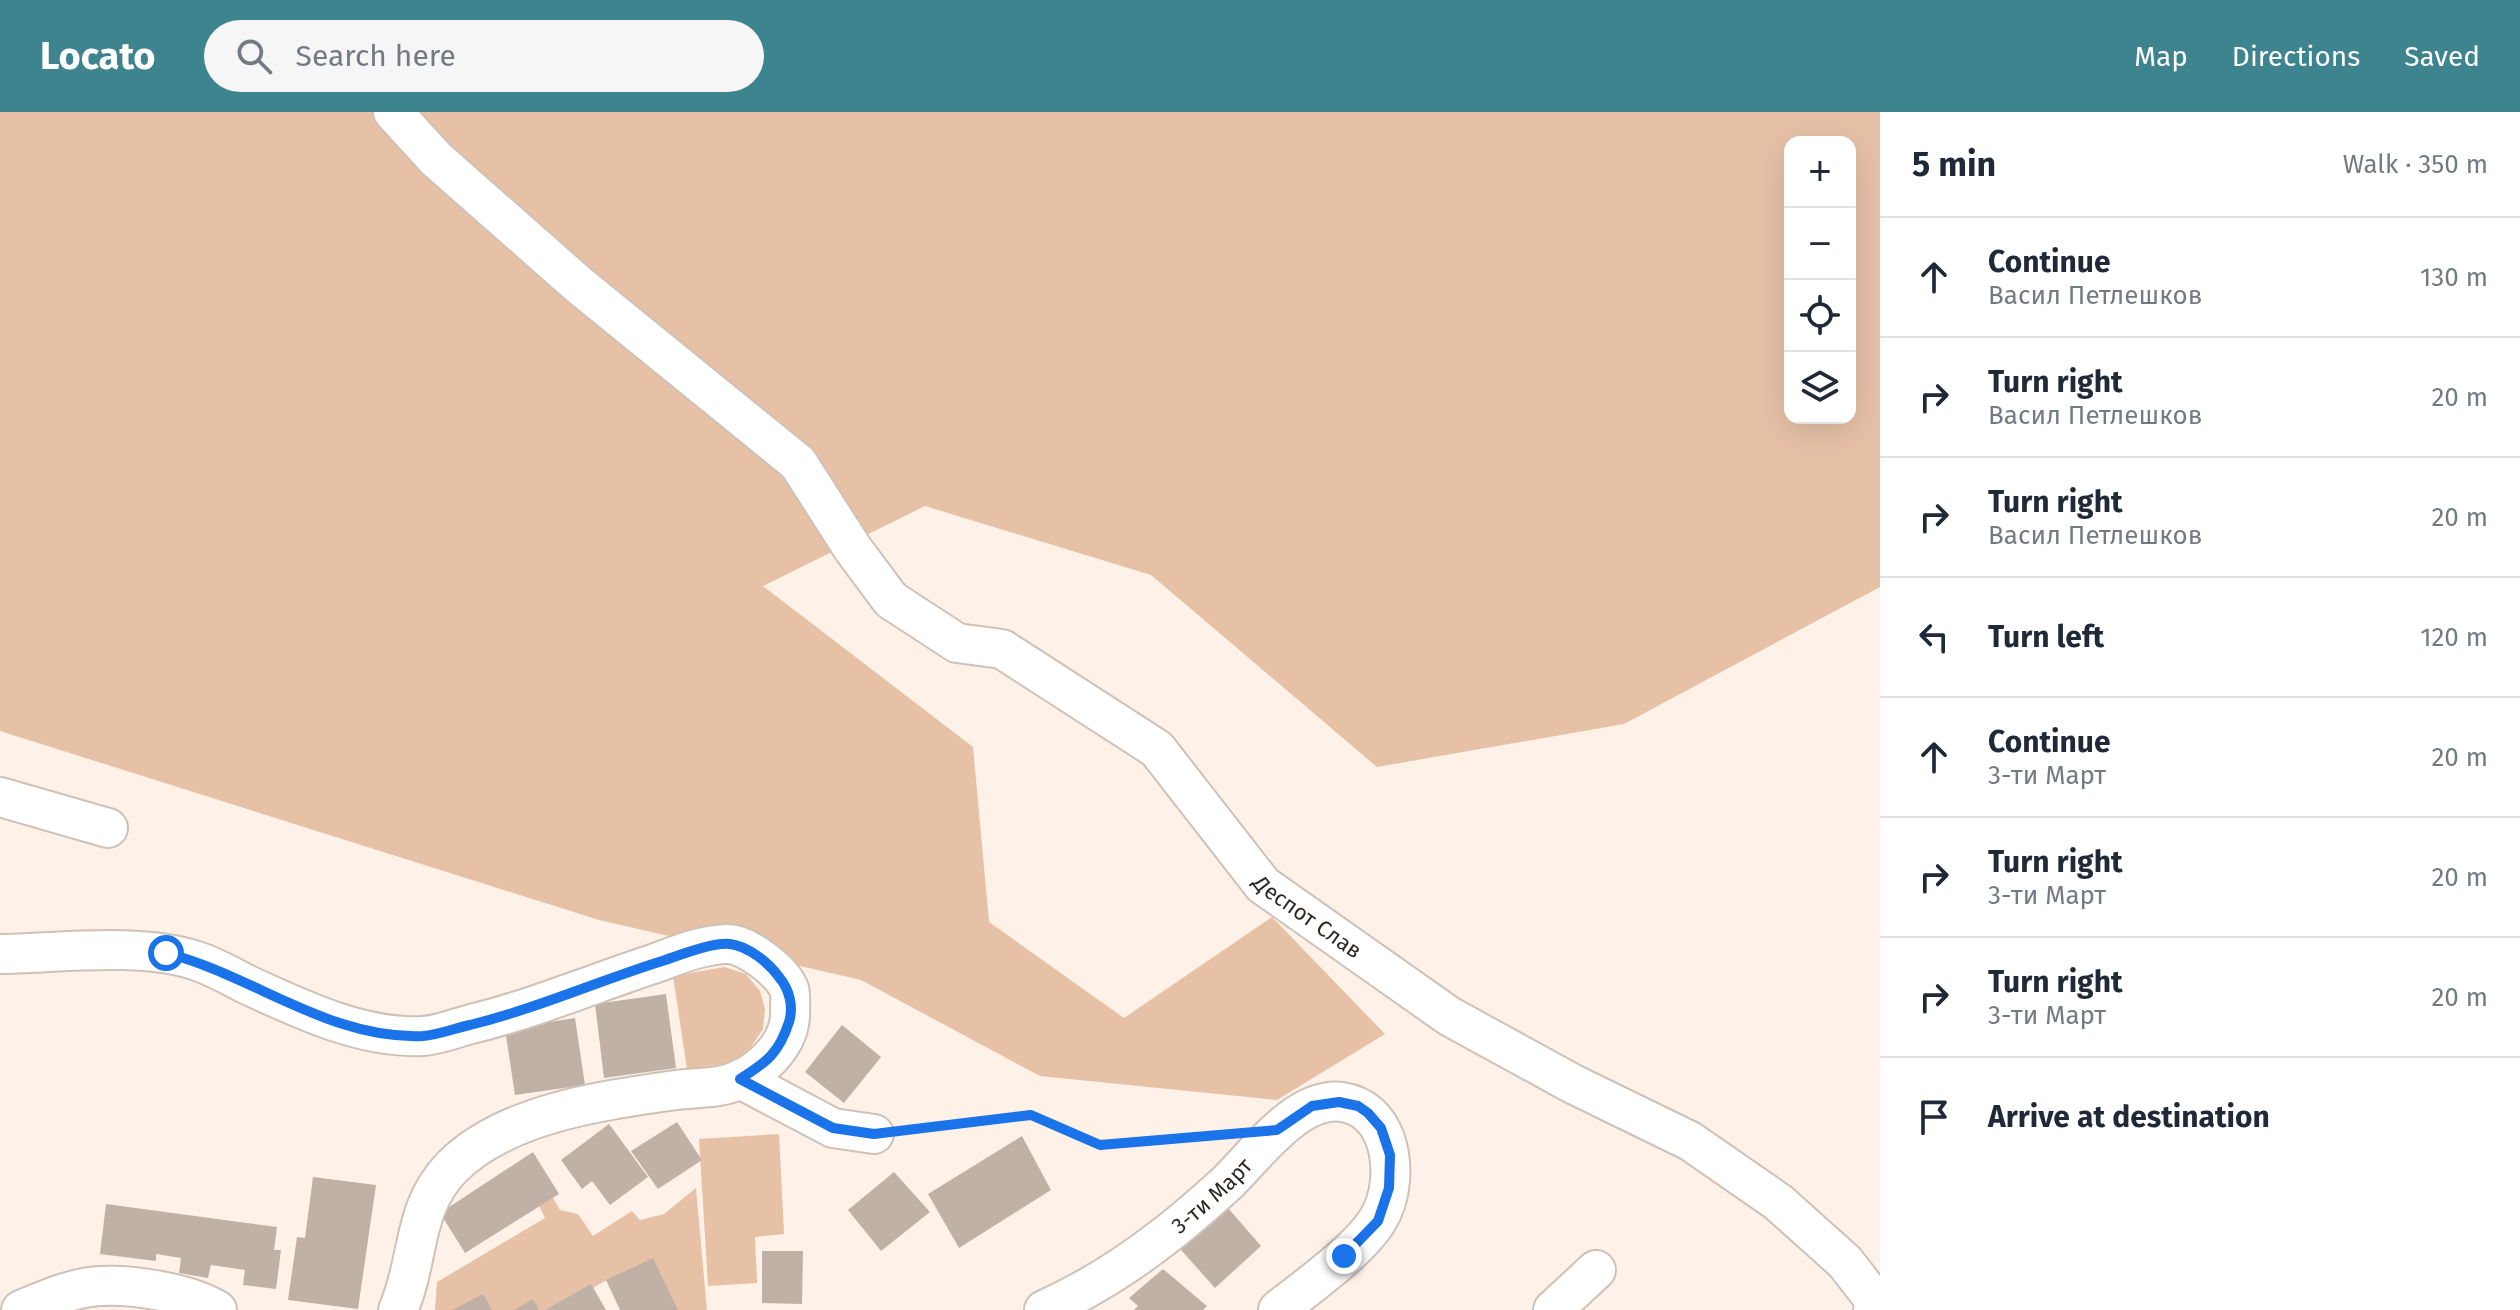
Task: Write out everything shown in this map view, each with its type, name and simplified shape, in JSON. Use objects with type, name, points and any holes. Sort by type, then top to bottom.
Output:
[{"type":"street","name":"Деспот Слав","points":[[393,112],[436,159],[579,285],[798,463],[853,549],[891,600],[957,643],[1002,649],[1157,749],[1263,885],[1449,1016],[1573,1084],[1690,1141],[1778,1202],[1845,1262],[1876,1306]]},
{"type":"street","points":[[0,797],[108,828]]},
{"type":"street","points":[[0,954],[166,953],[198,961],[323,1018],[377,1032],[425,1036],[551,1001],[695,950],[730,944],[771,966],[789,989],[791,1017],[779,1049],[764,1064],[740,1079],[718,1087],[673,1090],[591,1104],[523,1123],[454,1165],[431,1193],[419,1226],[398,1310]]},
{"type":"street","points":[[740,1079],[833,1128],[874,1134]]},
{"type":"street","name":"3-ти Март","points":[[1044,1310],[1079,1295],[1159,1241],[1199,1209],[1277,1130],[1312,1106],[1339,1102],[1358,1106],[1381,1128],[1390,1155],[1389,1188],[1378,1221],[1344,1256],[1278,1310]]},
{"type":"street","points":[[1553,1310],[1596,1270]]},
{"type":"street","points":[[21,1310],[44,1300],[99,1286],[157,1290],[217,1310]]},
{"type":"path","points":[[874,1134],[1031,1115],[1100,1145],[1277,1130]]},
{"type":"shaded area","points":[[0,112],[1880,112],[1880,587],[1624,724],[1377,767],[1151,575],[925,506],[763,586],[973,747],[989,922],[1124,1018],[1272,917],[1385,1034],[1277,1100],[1040,1076],[861,980],[599,920],[0,731]]},
{"type":"shaded area","points":[[724,967],[746,974],[760,991],[765,1009],[763,1029],[751,1047],[732,1063],[687,1069],[673,976]]},
{"type":"shaded area","points":[[779,1134],[784,1234],[755,1237],[757,1283],[708,1286],[699,1139]]},
{"type":"shaded area","points":[[541,1177],[560,1210],[578,1214],[593,1236],[632,1211],[640,1220],[664,1214],[696,1188],[707,1310],[660,1310],[642,1267],[605,1281],[554,1310],[435,1310],[437,1282],[545,1218],[530,1187]]},
{"type":"building","points":[[666,994],[676,1068],[604,1078],[595,1004]]},
{"type":"building","points":[[575,1018],[585,1085],[515,1095],[505,1029]]},
{"type":"building","points":[[842,1025],[881,1057],[844,1103],[805,1072]]},
{"type":"building","points":[[677,1122],[702,1160],[658,1189],[631,1151]]},
{"type":"building","points":[[609,1124],[648,1177],[610,1205],[592,1181],[582,1189],[561,1160]]},
{"type":"building","points":[[1022,1136],[1051,1190],[959,1248],[928,1194]]},
{"type":"building","points":[[533,1152],[559,1194],[465,1253],[440,1213]]},
{"type":"building","points":[[894,1172],[930,1212],[881,1251],[848,1210]]},
{"type":"building","points":[[313,1177],[376,1185],[358,1309],[288,1300],[297,1237],[305,1238]]},
{"type":"building","points":[[1221,1200],[1261,1246],[1215,1288],[1174,1242]]},
{"type":"building","points":[[106,1204],[277,1227],[274,1250],[281,1250],[276,1289],[243,1285],[245,1270],[211,1265],[208,1278],[179,1273],[181,1258],[156,1254],[156,1261],[100,1254]]},
{"type":"building","points":[[762,1251],[803,1251],[802,1304],[762,1303]]},
{"type":"building","points":[[653,1258],[678,1310],[620,1310],[606,1280]]},
{"type":"building","points":[[1163,1269],[1207,1306],[1203,1310],[1134,1310],[1138,1306],[1129,1298]]},
{"type":"building","points":[[591,1284],[606,1310],[545,1310]]},
{"type":"building","points":[[483,1294],[492,1310],[452,1310]]},
{"type":"building","points":[[533,1299],[539,1310],[514,1310]]},
{"type":"route","points":[[166,953],[198,961],[323,1018],[377,1032],[425,1036],[551,1001],[695,950],[730,944],[771,966],[789,989],[791,1017],[779,1049],[764,1064],[740,1079],[833,1128],[874,1134],[1031,1115],[1100,1145],[1277,1130],[1312,1106],[1339,1102],[1358,1106],[1381,1128],[1390,1155],[1389,1188],[1378,1221],[1344,1256]]}]
